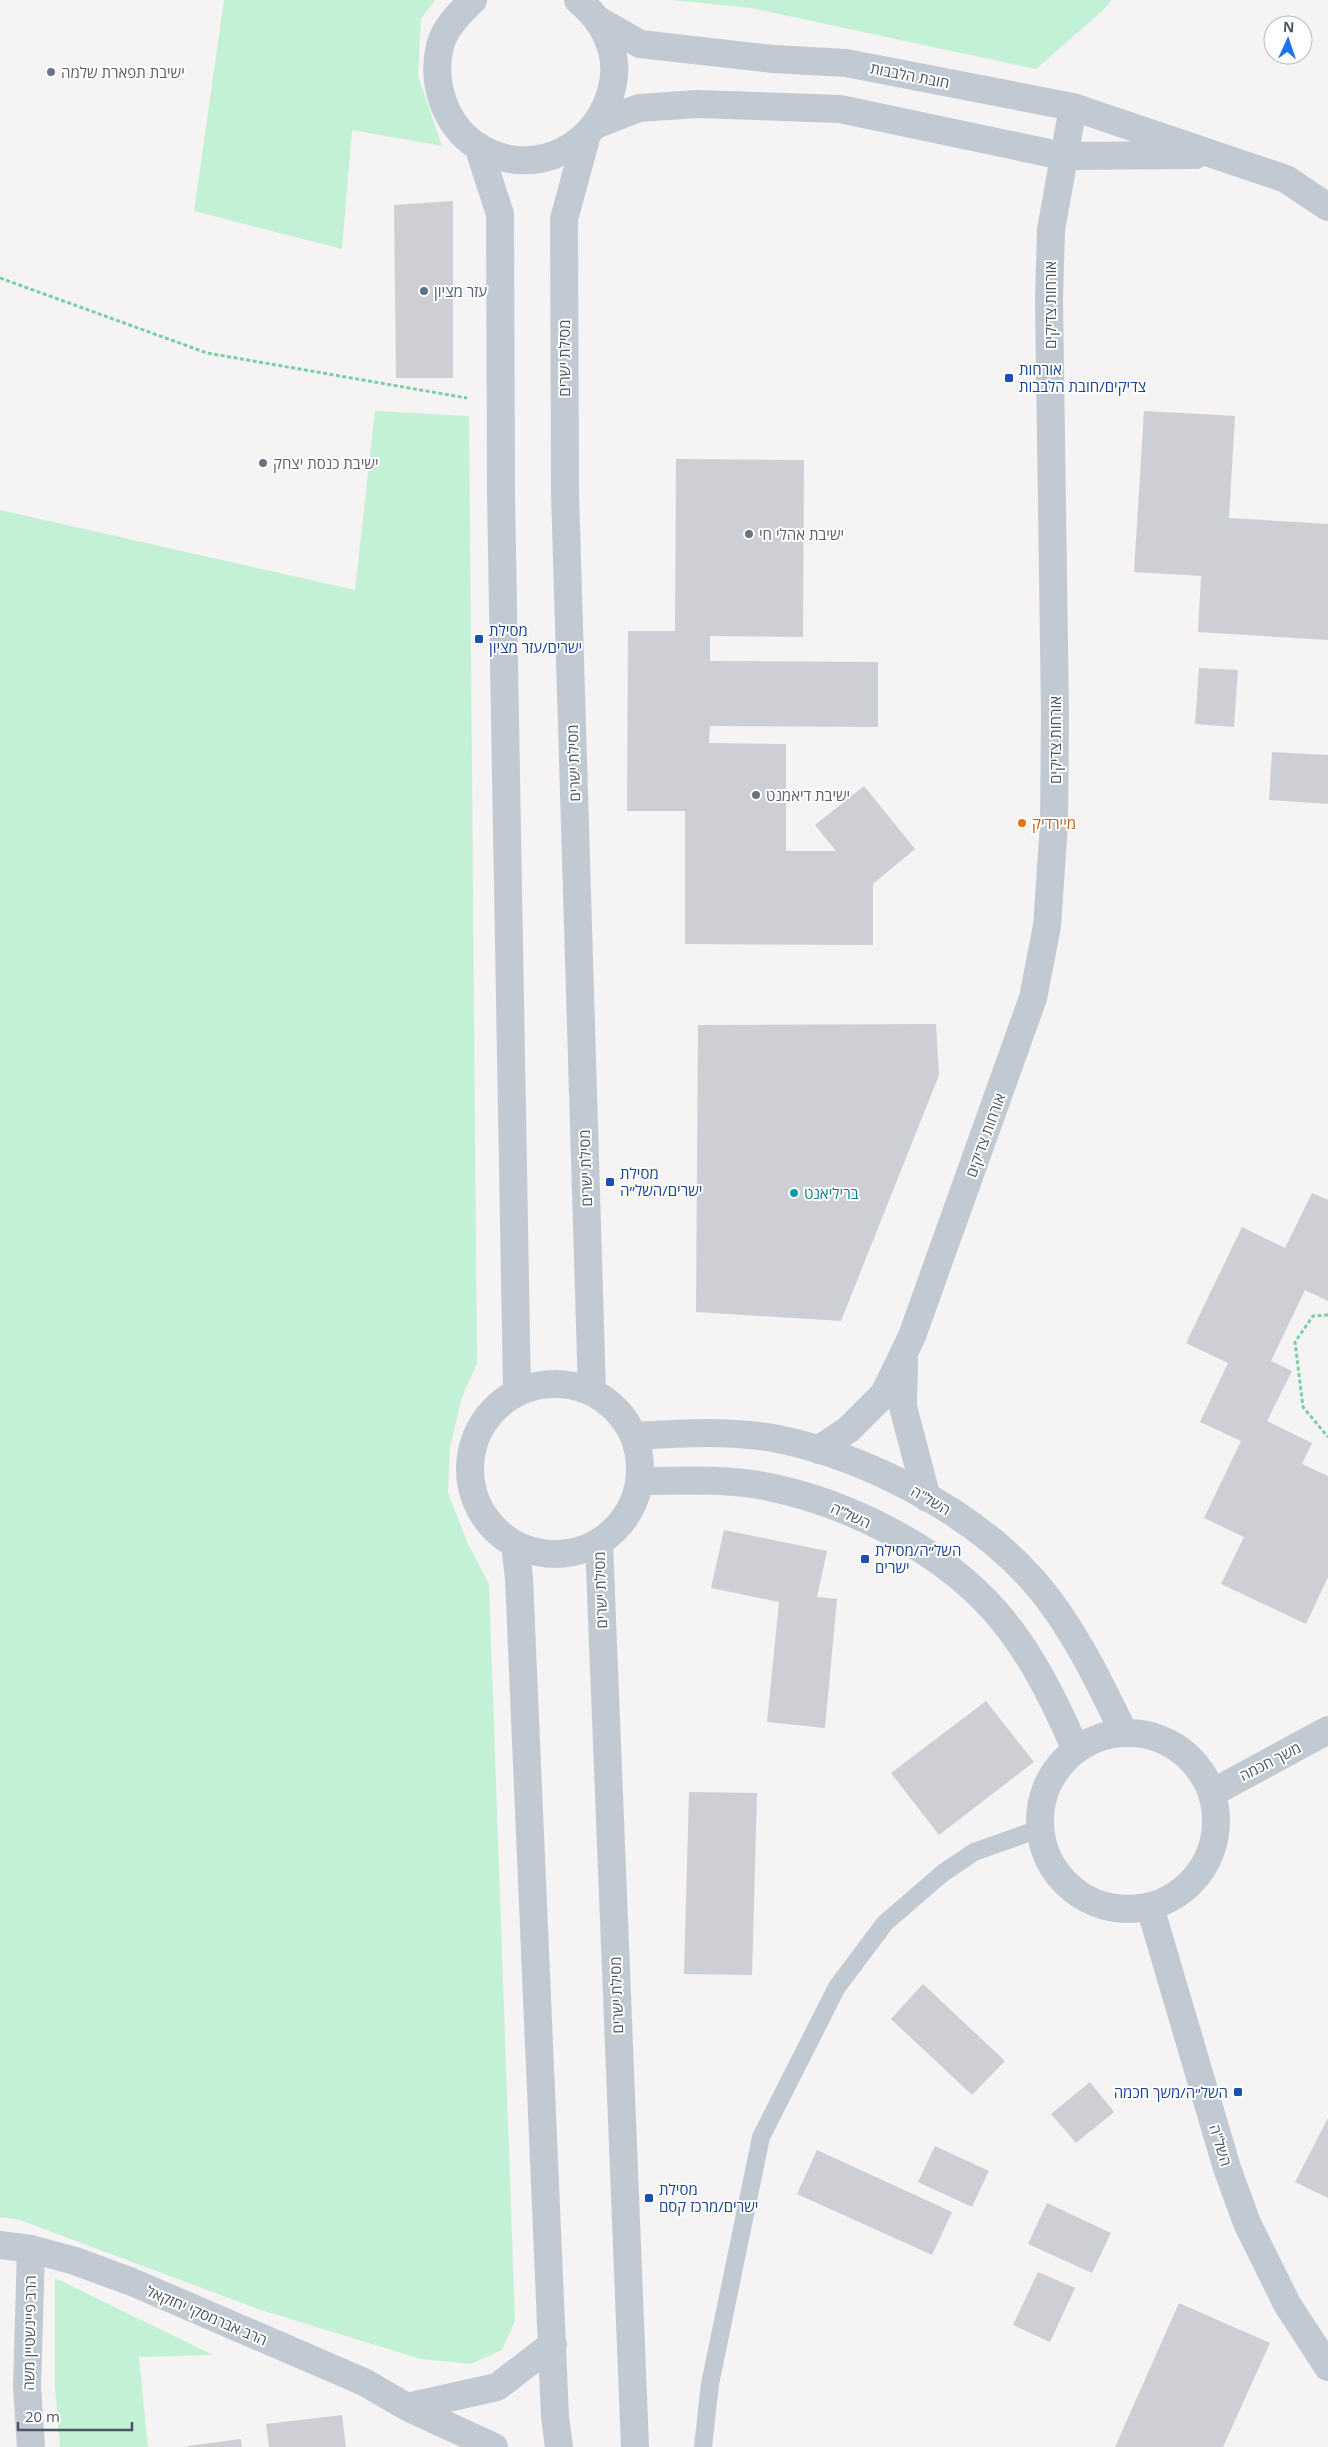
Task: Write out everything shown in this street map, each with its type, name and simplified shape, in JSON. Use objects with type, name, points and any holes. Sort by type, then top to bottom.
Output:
[{"type":"street","points":[[473,0],[454,19],[440,45],[437,74],[442,102],[456,127],[478,146],[500,214],[500,404],[517,1392]]},
{"type":"street","points":[[578,0],[598,20]]},
{"type":"street","name":"חובת הלבבות","points":[[598,20],[640,44],[763,58],[846,63],[1073,107],[1286,179],[1328,208]]},
{"type":"street","name":"מסילת ישרים","points":[[592,1392],[565,493],[564,219],[592,131],[610,99],[615,72],[611,45],[598,20]]},
{"type":"street","name":"חובת הלבבות","points":[[478,146],[504,157],[533,160],[561,153],[592,131],[639,108],[697,104],[840,109],[1063,156],[1219,155]]},
{"type":"street","name":"אורחות צדיקים","points":[[818,1450],[849,1429],[884,1394],[912,1336],[1034,998],[1049,916],[1054,824],[1055,714],[1048,300],[1051,230],[1073,107]]},
{"type":"street","points":[[904,1351],[903,1407],[927,1498]]},
{"type":"street","points":[[554,1383],[574,1385],[592,1392],[609,1403],[624,1417],[634,1436],[641,1458],[641,1481],[633,1506],[618,1527],[599,1543],[578,1551],[557,1554],[535,1552],[515,1545],[496,1531],[481,1513],[472,1491],[469,1468],[472,1445],[482,1424],[497,1406],[517,1392],[535,1386],[554,1383]]},
{"type":"street","name":"השל\"ה","points":[[634,1436],[698,1432],[778,1439],[865,1466],[954,1514],[983,1536],[1030,1577],[1062,1619],[1100,1683],[1124,1733]]},
{"type":"street","name":"השל”ה","points":[[641,1481],[697,1480],[768,1487],[847,1510],[927,1554],[960,1578],[994,1610],[1021,1646],[1057,1706],[1076,1750]]},
{"type":"street","name":"מסילת ישרים","points":[[599,1543],[635,2447]]},
{"type":"street","points":[[515,1545],[519,1578],[555,2418],[559,2447]]},
{"type":"street","name":"משך חכמה","points":[[1212,1793],[1328,1730]]},
{"type":"street","points":[[1124,1733],[1152,1736],[1178,1748],[1199,1768],[1212,1793],[1217,1821],[1212,1850],[1198,1875],[1191,1882],[1177,1895],[1150,1907],[1125,1910],[1100,1905],[1076,1893],[1058,1875],[1046,1853],[1039,1829],[1043,1798],[1055,1772],[1076,1750],[1098,1738],[1124,1733]]},
{"type":"street","name":"השל\"ה","points":[[1150,1907],[1227,2168],[1247,2223],[1287,2304],[1328,2367]]},
{"type":"street","name":"הרב אברמסקי יחזקאל","points":[[0,2245],[31,2249],[75,2261],[132,2282],[364,2382],[406,2406],[494,2447]]},
{"type":"street","name":"הרב פיינשטיין משה","points":[[31,2249],[27,2387],[31,2447]]},
{"type":"street","points":[[406,2406],[497,2387],[553,2344]]},
{"type":"lane","points":[[703,2447],[712,2375],[761,2137],[837,1987],[885,1923],[943,1873],[974,1852],[1039,1829]]},
{"type":"path","points":[[0,278],[207,352],[500,404]]},
{"type":"path","points":[[1328,1316],[1313,1316],[1295,1342],[1303,1408],[1328,1436]]},
{"type":"green space","points":[[224,0],[435,0],[421,19],[418,76],[442,146],[352,130],[342,249],[194,211]]},
{"type":"green space","points":[[672,0],[1112,0],[1036,69],[751,8]]},
{"type":"green space","points":[[375,411],[469,416],[477,1363],[462,1397],[450,1447],[448,1493],[468,1544],[489,1584],[515,2321],[502,2350],[471,2364],[421,2359],[261,2310],[20,2220],[0,2217],[0,510],[355,590]]},
{"type":"green space","points":[[55,2278],[213,2355],[139,2357],[148,2447],[60,2447],[55,2387]]},
{"type":"building","name":"עזר מציון","points":[[453,201],[453,378],[396,378],[394,205]]},
{"type":"building","points":[[1144,411],[1235,416],[1229,518],[1328,524],[1328,640],[1198,632],[1201,576],[1134,572]]},
{"type":"building","points":[[676,459],[804,460],[803,637],[710,636],[710,661],[878,662],[878,727],[710,726],[709,743],[786,744],[786,851],[836,851],[815,825],[864,786],[915,849],[873,884],[873,945],[685,944],[685,811],[627,811],[628,631],[675,631]]},
{"type":"building","points":[[1199,668],[1238,670],[1234,727],[1195,724]]},
{"type":"building","points":[[1272,752],[1328,755],[1328,804],[1269,800]]},
{"type":"building","name":"בריליאנט","points":[[936,1024],[939,1075],[841,1321],[696,1312],[698,1025]]},
{"type":"building","points":[[1312,1193],[1328,1200],[1328,1301],[1305,1290],[1271,1361],[1292,1371],[1267,1421],[1312,1443],[1302,1464],[1328,1476],[1328,1577],[1306,1624],[1221,1584],[1244,1537],[1204,1518],[1241,1441],[1200,1422],[1228,1363],[1186,1343],[1242,1227],[1285,1248]]},
{"type":"building","points":[[724,1530],[827,1551],[817,1597],[837,1599],[825,1728],[767,1722],[779,1602],[711,1588]]},
{"type":"building","points":[[986,1701],[1034,1762],[939,1835],[891,1773]]},
{"type":"building","points":[[689,1792],[757,1793],[752,1975],[684,1974]]},
{"type":"building","points":[[923,1984],[1005,2061],[972,2095],[891,2019]]},
{"type":"building","points":[[1090,2082],[1114,2112],[1076,2143],[1051,2114]]},
{"type":"building","points":[[1328,2118],[1328,2198],[1295,2182]]},
{"type":"building","points":[[935,2146],[989,2171],[972,2207],[918,2182]]},
{"type":"building","points":[[817,2150],[952,2212],[932,2255],[797,2194]]},
{"type":"building","points":[[1047,2203],[1111,2233],[1092,2273],[1028,2244]]},
{"type":"building","points":[[1038,2272],[1075,2288],[1050,2342],[1013,2325]]},
{"type":"building","points":[[1179,2303],[1270,2343],[1223,2447],[1115,2447]]},
{"type":"building","points":[[342,2415],[346,2447],[269,2447],[266,2424]]},
{"type":"building","points":[[241,2439],[242,2447],[188,2447],[188,2446]]},
{"type":"place","name":"ישיבת תפארת שלמה","points":[[51,72]]},
{"type":"place","name":"עזר מציון","points":[[424,291]]},
{"type":"place","name":"אורחות צדיקים/חובת הלבבות","points":[[1009,378]]},
{"type":"place","name":"ישיבת כנסת יצחק","points":[[263,463]]},
{"type":"place","name":"ישיבת אהלי חי","points":[[749,534]]},
{"type":"place","name":"מסילת ישרים/עזר מציון","points":[[479,639]]},
{"type":"place","name":"ישיבת דיאמנט","points":[[756,795]]},
{"type":"place","name":"מיירדיק","points":[[1022,823]]},
{"type":"place","name":"מסילת ישרים/השל״ה","points":[[610,1182]]},
{"type":"place","name":"בריליאנט","points":[[794,1193]]},
{"type":"place","name":"השל״ה/מסילת ישרים","points":[[865,1559]]},
{"type":"place","name":"השל״ה/משך חכמה","points":[[1238,2092]]},
{"type":"place","name":"מסילת ישרים/מרכז קסם","points":[[649,2198]]}]
